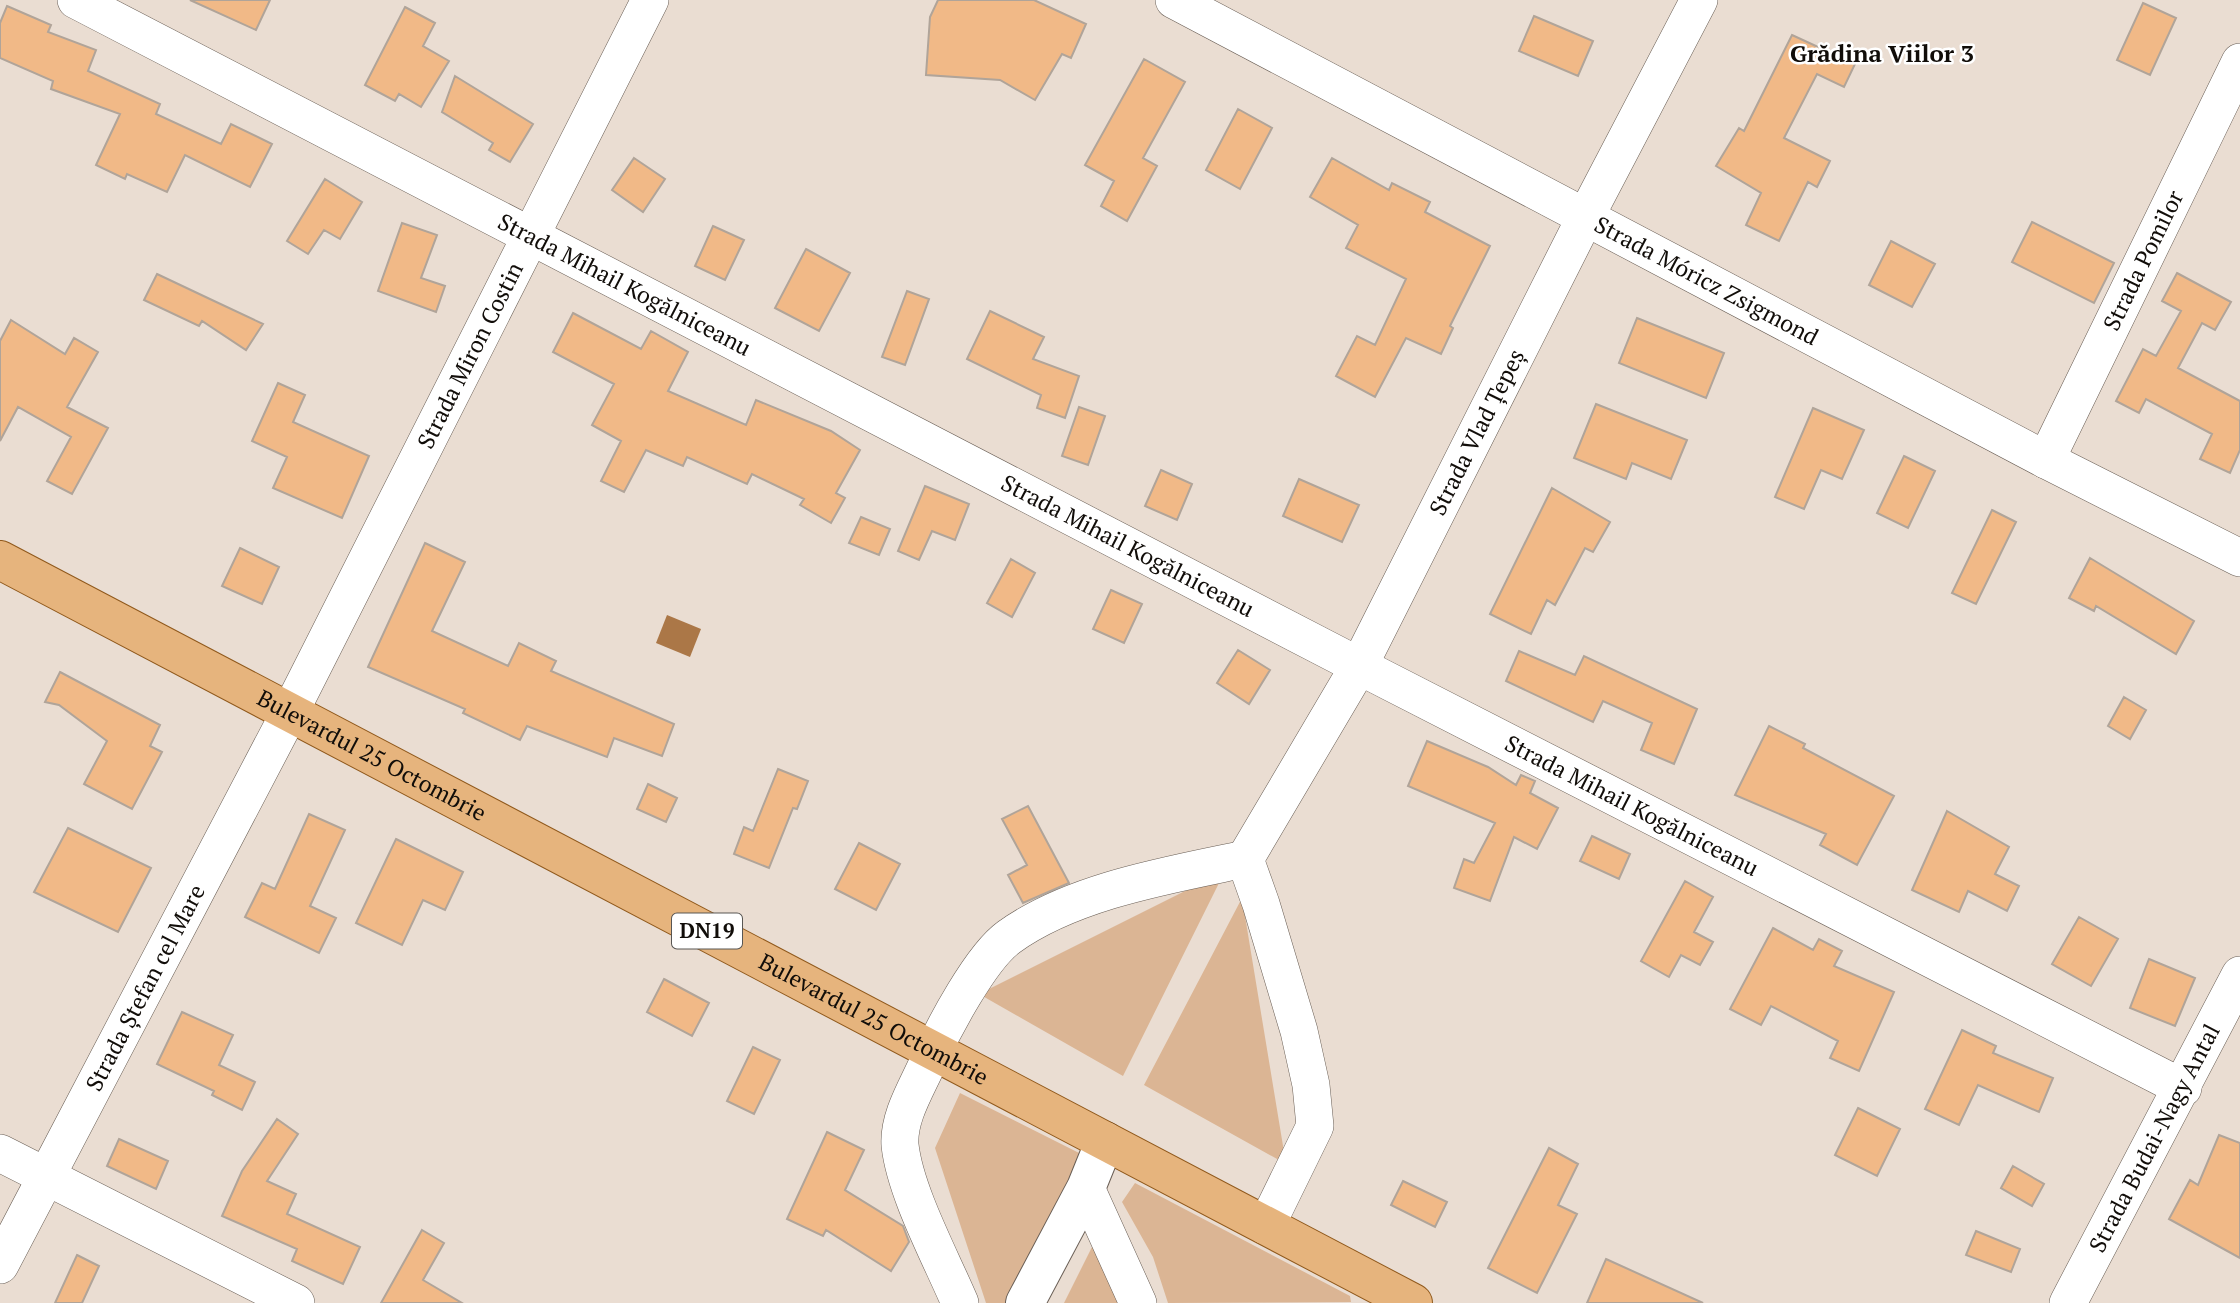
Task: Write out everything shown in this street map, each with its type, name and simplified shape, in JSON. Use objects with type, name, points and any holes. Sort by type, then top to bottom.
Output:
[{"type":"main road","name":"Bulevardul 25 Octombrie","points":[[0,560],[291,710],[1413,1303]]},
{"type":"street","name":"Strada Mihail Kogălniceanu","points":[[76,0],[1359,666],[2183,1088]]},
{"type":"street","name":"Strada Miron Costin","points":[[291,710],[650,0]]},
{"type":"street","name":"Strada Móricz Zsigmond","points":[[1174,0],[2046,460],[2240,558]]},
{"type":"street","name":"Strada Vlad Țepeș","points":[[1245,859],[1359,666],[1586,216],[1699,0]]},
{"type":"street","name":"Strada Pomilor","points":[[2046,460],[2240,62]]},
{"type":"street","name":"Strada Ștefan cel Mare","points":[[0,1265],[291,710]]},
{"type":"street","points":[[960,1303],[904,1167],[900,1141],[903,1121],[933,1051],[976,976],[992,953],[1009,937],[1073,904],[1158,877],[1245,859],[1262,904],[1299,1031],[1311,1085],[1315,1126],[1266,1226]]},
{"type":"street","name":"Strada Budai-Nagy Antal","points":[[2068,1303],[2240,975]]},
{"type":"street","points":[[1025,1303],[1086,1188],[1105,1141]]},
{"type":"street","points":[[0,1153],[296,1303]]},
{"type":"street","points":[[1086,1188],[1138,1303]]},
{"type":"shaded area","points":[[667,615],[701,629],[690,657],[656,643]]},
{"type":"shaded area","points":[[1225,871],[1123,1076],[979,994]]},
{"type":"shaded area","points":[[1242,898],[1286,1164],[1144,1085]]},
{"type":"shaded area","points":[[960,1093],[1089,1158],[1025,1303],[986,1303],[935,1148]]},
{"type":"shaded area","points":[[1135,1183],[1350,1296],[1351,1302],[1168,1303],[1153,1257],[1122,1202]]},
{"type":"shaded area","points":[[1098,1235],[1136,1303],[1064,1303]]},
{"type":"building","points":[[190,0],[270,0],[256,30]]},
{"type":"building","points":[[938,0],[1034,0],[1086,24],[1071,58],[1062,54],[1035,100],[1000,80],[926,75],[930,17]]},
{"type":"building","points":[[2143,3],[2176,18],[2150,75],[2117,60]]},
{"type":"building","points":[[7,6],[51,25],[48,32],[96,50],[88,71],[160,104],[156,114],[221,144],[231,124],[272,144],[250,187],[185,155],[167,192],[127,174],[125,179],[96,165],[120,114],[51,89],[53,81],[0,58],[0,23]]},
{"type":"building","points":[[405,7],[435,23],[423,46],[449,61],[421,107],[399,94],[395,101],[365,85]]},
{"type":"building","points":[[1534,16],[1593,41],[1578,76],[1519,51]]},
{"type":"building","points":[[1792,35],[1855,64],[1844,87],[1817,74],[1784,138],[1830,161],[1817,187],[1808,182],[1779,241],[1746,225],[1761,193],[1716,166],[1739,128],[1744,131]]},
{"type":"building","points":[[1144,59],[1185,82],[1143,158],[1157,166],[1127,221],[1101,206],[1114,181],[1085,165]]},
{"type":"building","points":[[455,76],[533,124],[510,162],[489,150],[493,143],[442,112]]},
{"type":"building","points":[[1238,109],[1272,128],[1240,189],[1206,170]]},
{"type":"building","points":[[634,158],[665,179],[643,212],[612,190]]},
{"type":"building","points":[[1332,158],[1389,190],[1392,183],[1430,202],[1425,212],[1490,246],[1450,326],[1453,328],[1441,354],[1406,338],[1375,397],[1336,376],[1357,336],[1375,345],[1406,279],[1346,248],[1358,225],[1310,197]]},
{"type":"building","points":[[325,179],[362,202],[340,239],[324,230],[308,254],[287,241]]},
{"type":"building","points":[[2032,222],[2114,263],[2094,303],[2012,262]]},
{"type":"building","points":[[402,223],[437,235],[421,278],[445,286],[436,312],[378,291]]},
{"type":"building","points":[[713,226],[744,240],[725,280],[695,266]]},
{"type":"building","points":[[1891,241],[1935,264],[1912,307],[1869,285]]},
{"type":"building","points":[[806,249],[850,273],[819,331],[775,308]]},
{"type":"building","points":[[2177,273],[2231,302],[2215,330],[2202,323],[2178,368],[2240,401],[2240,450],[2230,473],[2200,459],[2212,434],[2146,399],[2139,413],[2116,401],[2143,349],[2156,356],[2181,311],[2162,301]]},
{"type":"building","points":[[157,274],[263,324],[246,350],[202,321],[199,326],[144,300]]},
{"type":"building","points":[[907,291],[929,299],[905,365],[882,357]]},
{"type":"building","points":[[990,311],[1044,337],[1033,359],[1079,376],[1065,418],[1037,408],[1041,395],[967,359]]},
{"type":"building","points":[[573,313],[641,349],[651,331],[688,352],[668,391],[746,425],[756,400],[831,431],[860,450],[836,493],[845,498],[831,523],[800,505],[804,499],[752,474],[747,484],[687,457],[683,466],[646,450],[624,492],[601,481],[621,441],[592,425],[614,384],[553,352]]},
{"type":"building","points":[[1637,318],[1724,353],[1706,398],[1619,363]]},
{"type":"building","points":[[11,320],[65,354],[74,338],[98,352],[67,407],[108,428],[72,494],[47,481],[71,437],[18,407],[0,441],[0,341]]},
{"type":"building","points":[[278,383],[305,395],[293,422],[369,456],[342,518],[273,488],[287,457],[252,441]]},
{"type":"building","points":[[1596,404],[1687,440],[1671,479],[1632,463],[1626,479],[1574,458]]},
{"type":"building","points":[[1079,407],[1105,416],[1088,465],[1062,456]]},
{"type":"building","points":[[1813,408],[1864,430],[1842,479],[1821,470],[1804,509],[1775,497]]},
{"type":"building","points":[[1904,456],[1935,471],[1908,528],[1877,513]]},
{"type":"building","points":[[1161,470],[1192,484],[1177,520],[1145,506]]},
{"type":"building","points":[[1299,479],[1359,505],[1342,542],[1283,516]]},
{"type":"building","points":[[925,486],[969,504],[955,540],[932,531],[919,560],[898,551]]},
{"type":"building","points":[[1552,488],[1610,522],[1593,552],[1585,548],[1555,605],[1547,600],[1531,634],[1490,614]]},
{"type":"building","points":[[1992,510],[2016,522],[1976,604],[1952,593]]},
{"type":"building","points":[[861,517],[890,529],[879,555],[849,543]]},
{"type":"building","points":[[425,543],[465,562],[432,631],[508,666],[519,643],[556,661],[551,671],[674,724],[662,756],[614,738],[607,757],[527,726],[520,740],[463,713],[465,709],[368,667]]},
{"type":"building","points":[[240,548],[279,567],[262,604],[222,586]]},
{"type":"building","points":[[2090,558],[2194,621],[2176,654],[2096,606],[2094,611],[2069,598]]},
{"type":"building","points":[[1011,559],[1035,573],[1012,617],[987,603]]},
{"type":"building","points":[[1111,590],[1142,604],[1124,643],[1093,629]]},
{"type":"building","points":[[1238,650],[1270,670],[1249,704],[1217,683]]},
{"type":"building","points":[[1519,651],[1575,675],[1584,656],[1697,709],[1674,764],[1641,750],[1652,723],[1603,701],[1593,722],[1506,681]]},
{"type":"building","points":[[60,672],[160,725],[150,746],[162,752],[132,809],[84,784],[107,741],[59,705],[45,702]]},
{"type":"building","points":[[2124,697],[2146,710],[2130,739],[2108,726]]},
{"type":"building","points":[[1769,726],[1805,744],[1803,748],[1894,796],[1857,865],[1820,845],[1826,834],[1735,795]]},
{"type":"building","points":[[1427,741],[1488,767],[1516,785],[1521,775],[1535,781],[1530,793],[1558,808],[1537,849],[1514,837],[1490,901],[1454,888],[1464,859],[1474,863],[1495,823],[1408,786]]},
{"type":"building","points":[[778,769],[808,781],[797,809],[793,808],[769,868],[734,854],[744,827],[753,831]]},
{"type":"building","points":[[648,784],[677,798],[666,822],[637,809]]},
{"type":"building","points":[[1028,806],[1069,883],[1023,903],[1008,875],[1027,865],[1002,819]]},
{"type":"building","points":[[1947,811],[2009,847],[1995,874],[2019,886],[2007,911],[1968,891],[1959,912],[1912,890]]},
{"type":"building","points":[[309,814],[345,830],[310,906],[336,918],[319,953],[245,917],[262,883],[275,889]]},
{"type":"building","points":[[68,828],[151,868],[118,932],[34,892]]},
{"type":"building","points":[[1592,836],[1630,854],[1619,879],[1580,861]]},
{"type":"building","points":[[396,839],[463,872],[445,910],[423,900],[402,945],[356,923]]},
{"type":"building","points":[[859,843],[900,864],[876,910],[835,889]]},
{"type":"building","points":[[1685,881],[1713,897],[1694,932],[1713,942],[1700,965],[1681,955],[1669,977],[1641,961]]},
{"type":"building","points":[[2079,917],[2118,939],[2091,986],[2052,964]]},
{"type":"building","points":[[1773,928],[1813,950],[1819,939],[1842,951],[1834,966],[1894,992],[1859,1071],[1830,1058],[1838,1041],[1771,1006],[1761,1025],[1730,1009]]},
{"type":"building","points":[[2149,959],[2195,978],[2175,1026],[2130,1008]]},
{"type":"building","points":[[664,979],[709,1003],[692,1036],[647,1012]]},
{"type":"building","points":[[182,1012],[233,1035],[219,1065],[255,1082],[242,1110],[212,1095],[214,1091],[157,1064]]},
{"type":"building","points":[[1962,1030],[1996,1046],[1993,1053],[2053,1078],[2039,1112],[1978,1085],[1959,1125],[1925,1109]]},
{"type":"building","points":[[753,1047],[780,1060],[754,1114],[727,1101]]},
{"type":"building","points":[[1858,1108],[1900,1129],[1877,1176],[1835,1155]]},
{"type":"building","points":[[277,1119],[298,1134],[267,1181],[296,1194],[287,1214],[360,1247],[343,1284],[292,1261],[297,1249],[222,1216],[242,1171]]},
{"type":"building","points":[[827,1132],[864,1150],[845,1190],[903,1226],[909,1242],[891,1271],[826,1230],[823,1236],[787,1219]]},
{"type":"building","points":[[2219,1135],[2240,1143],[2240,1258],[2169,1219],[2190,1180],[2198,1185]]},
{"type":"building","points":[[119,1139],[168,1161],[156,1189],[107,1166]]},
{"type":"building","points":[[1549,1148],[1578,1164],[1558,1205],[1577,1214],[1537,1293],[1488,1268]]},
{"type":"building","points":[[2013,1166],[2044,1184],[2032,1206],[2001,1188]]},
{"type":"building","points":[[1403,1181],[1447,1202],[1435,1227],[1391,1205]]},
{"type":"building","points":[[422,1230],[444,1243],[423,1280],[462,1303],[381,1303]]},
{"type":"building","points":[[1976,1231],[2020,1249],[2011,1272],[1966,1255]]},
{"type":"building","points":[[77,1255],[99,1266],[82,1303],[55,1303]]},
{"type":"building","points":[[1606,1259],[1703,1303],[1587,1303]]},
{"type":"district","name":"Grădina Viilor 3","points":[[1882,54]]}]
